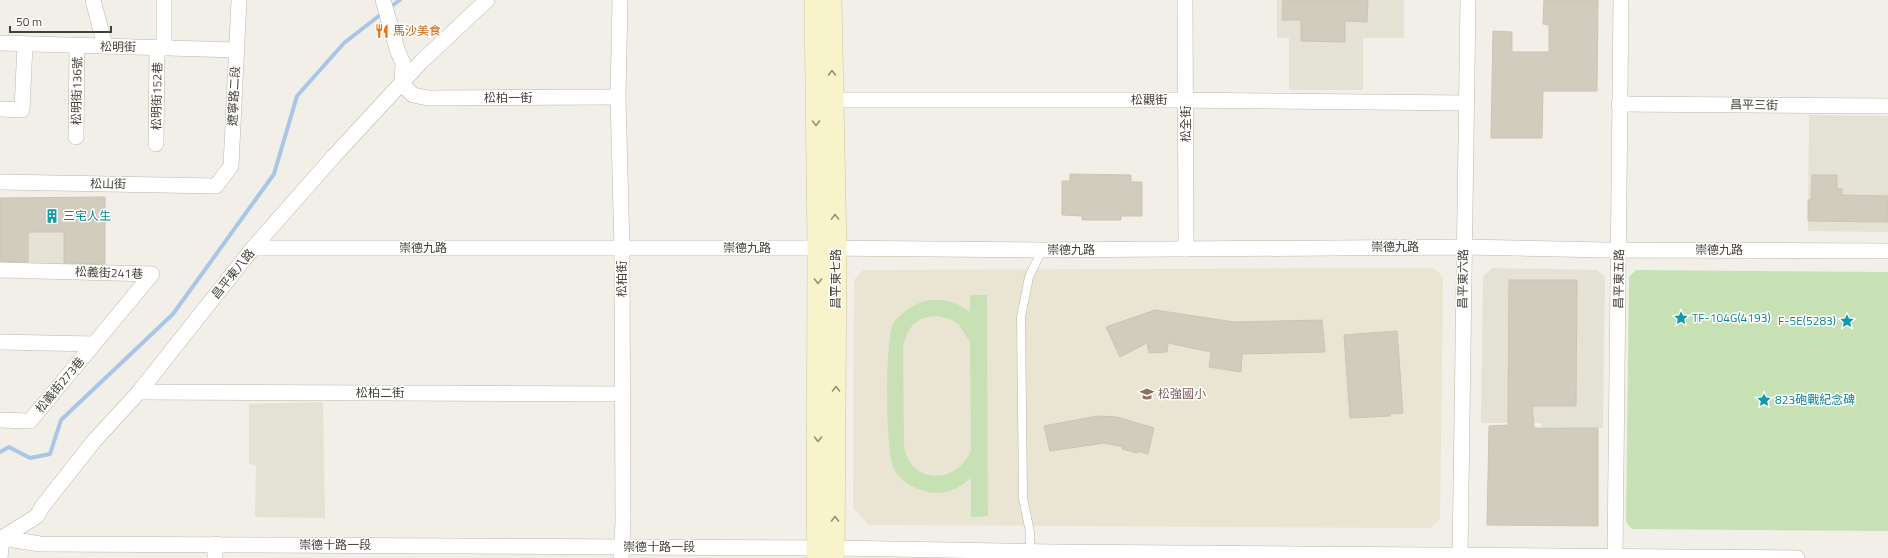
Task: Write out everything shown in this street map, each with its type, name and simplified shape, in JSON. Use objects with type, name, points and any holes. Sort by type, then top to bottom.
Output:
[{"type":"street","points":[[93,0],[105,46]]},
{"type":"street","name":"松明街152巷","points":[[156,144],[164,0]]},
{"type":"street","name":"遼寧路二段","points":[[216,186],[231,166],[239,0]]},
{"type":"street","points":[[383,0],[398,52],[404,63],[402,84]]},
{"type":"street","name":"昌平東八路","points":[[2,538],[37,516],[42,507],[94,441],[139,392],[254,248],[334,156],[421,62],[487,0]]},
{"type":"street","name":"松柏街","points":[[620,0],[618,97],[622,248],[622,553]]},
{"type":"street","name":"昌平東七路","points":[[815,0],[827,248]]},
{"type":"street","name":"昌平東七路","points":[[826,553],[827,248],[832,100],[831,0]]},
{"type":"street","name":"松全街","points":[[1184,0],[1186,249]]},
{"type":"street","name":"昌平東六路","points":[[1460,557],[1465,103],[1468,0]]},
{"type":"street","name":"昌平東五路","points":[[1615,558],[1621,0]]},
{"type":"street","name":"松明街","points":[[0,43],[236,50]]},
{"type":"street","points":[[0,109],[22,110],[24,44]]},
{"type":"street","name":"松明街136號","points":[[76,137],[77,46]]},
{"type":"street","name":"松柏一街","points":[[402,84],[412,95],[428,98],[618,97]]},
{"type":"street","name":"松觀街","points":[[832,100],[1465,103]]},
{"type":"street","name":"昌平三街","points":[[1619,104],[1888,106]]},
{"type":"street","name":"松山街","points":[[0,182],[216,186]]},
{"type":"street","name":"崇德九路","points":[[254,248],[827,248],[1042,250],[1463,247],[1619,250],[1888,251]]},
{"type":"street","name":"松義街241巷","points":[[0,270],[152,274],[94,344]]},
{"type":"street","points":[[0,342],[94,344]]},
{"type":"street","name":"松義街273巷","points":[[0,420],[30,421],[94,344]]},
{"type":"street","name":"松柏二街","points":[[139,392],[622,394]]},
{"type":"street","points":[[0,558],[2,538]]},
{"type":"street","name":"崇德十路一段","points":[[2,538],[40,544],[215,551],[1797,558]]},
{"type":"lane","points":[[1030,555],[1030,532],[1023,498],[1021,317],[1029,276],[1042,250]]},
{"type":"shaded area","points":[[1277,0],[1404,0],[1404,38],[1363,38],[1363,90],[1289,90],[1289,38],[1277,38]]},
{"type":"shaded area","points":[[1809,115],[1888,116],[1888,232],[1808,231]]},
{"type":"shaded area","name":"三宅人生","points":[[0,199],[106,202],[104,269],[0,266]]},
{"type":"shaded area","name":"松強國小","points":[[1434,268],[1443,277],[1440,519],[1430,528],[869,525],[853,508],[854,280],[863,270]]},
{"type":"shaded area","points":[[1492,268],[1597,270],[1605,277],[1603,428],[1542,427],[1542,423],[1481,423],[1483,276]]},
{"type":"shaded area","points":[[323,402],[325,518],[255,517],[256,465],[249,464],[249,404]]},
{"type":"green space","points":[[1636,270],[1888,272],[1888,531],[1632,529],[1626,522],[1629,277]]},
{"type":"green space","points":[[970,295],[987,295],[988,516],[971,517],[971,478],[954,489],[940,493],[924,491],[910,485],[898,475],[894,469],[891,459],[887,397],[890,335],[893,324],[898,318],[911,307],[919,303],[936,300],[954,303],[970,312]],"holes":[[[937,316],[950,319],[959,325],[970,342],[971,450],[964,462],[955,470],[945,475],[934,476],[915,468],[908,459],[904,446],[903,346],[911,328],[923,318]]]},
{"type":"building","points":[[1283,0],[1368,0],[1367,22],[1345,21],[1345,42],[1301,41],[1301,20],[1282,20]]},
{"type":"building","points":[[1544,0],[1598,0],[1597,91],[1543,91],[1542,138],[1491,138],[1493,31],[1512,32],[1512,52],[1549,52],[1549,25],[1543,24]]},
{"type":"building","points":[[1070,174],[1131,175],[1131,182],[1142,182],[1142,216],[1121,216],[1121,220],[1082,220],[1082,216],[1062,215],[1062,181],[1070,181]]},
{"type":"building","points":[[1812,175],[1837,175],[1837,189],[1842,189],[1842,195],[1888,196],[1888,222],[1808,221],[1808,200],[1811,200]]},
{"type":"building","name":"三宅人生","points":[[105,197],[105,264],[64,263],[64,232],[28,232],[28,262],[0,261],[0,198]]},
{"type":"building","points":[[1509,280],[1577,280],[1576,406],[1532,406],[1534,428],[1598,428],[1598,526],[1487,525],[1489,426],[1508,425]]},
{"type":"building","points":[[1155,310],[1234,322],[1322,320],[1325,352],[1242,354],[1241,372],[1209,367],[1211,352],[1168,343],[1167,352],[1149,353],[1147,343],[1120,357],[1106,327]]},
{"type":"building","points":[[1397,331],[1403,413],[1390,414],[1390,416],[1350,418],[1344,335]]},
{"type":"building","points":[[1097,416],[1117,417],[1154,428],[1148,454],[1137,451],[1137,453],[1122,449],[1123,447],[1104,443],[1050,451],[1044,426]]},
{"type":"waterway","points":[[389,8],[400,0]]},
{"type":"waterway","points":[[0,452],[9,447],[30,458],[50,454],[61,420],[173,314],[274,174],[297,96],[344,43],[384,12]]},
{"type":"place","name":"馬沙美食","points":[[382,31]]},
{"type":"place","name":"三宅人生","points":[[52,216]]},
{"type":"place","name":"TF-104G(4193)","points":[[1681,318]]},
{"type":"place","name":"F-5E(5283)","points":[[1847,321]]},
{"type":"place","name":"松強國小","points":[[1147,394]]},
{"type":"place","name":"823砲戰紀念碑","points":[[1764,400]]}]
